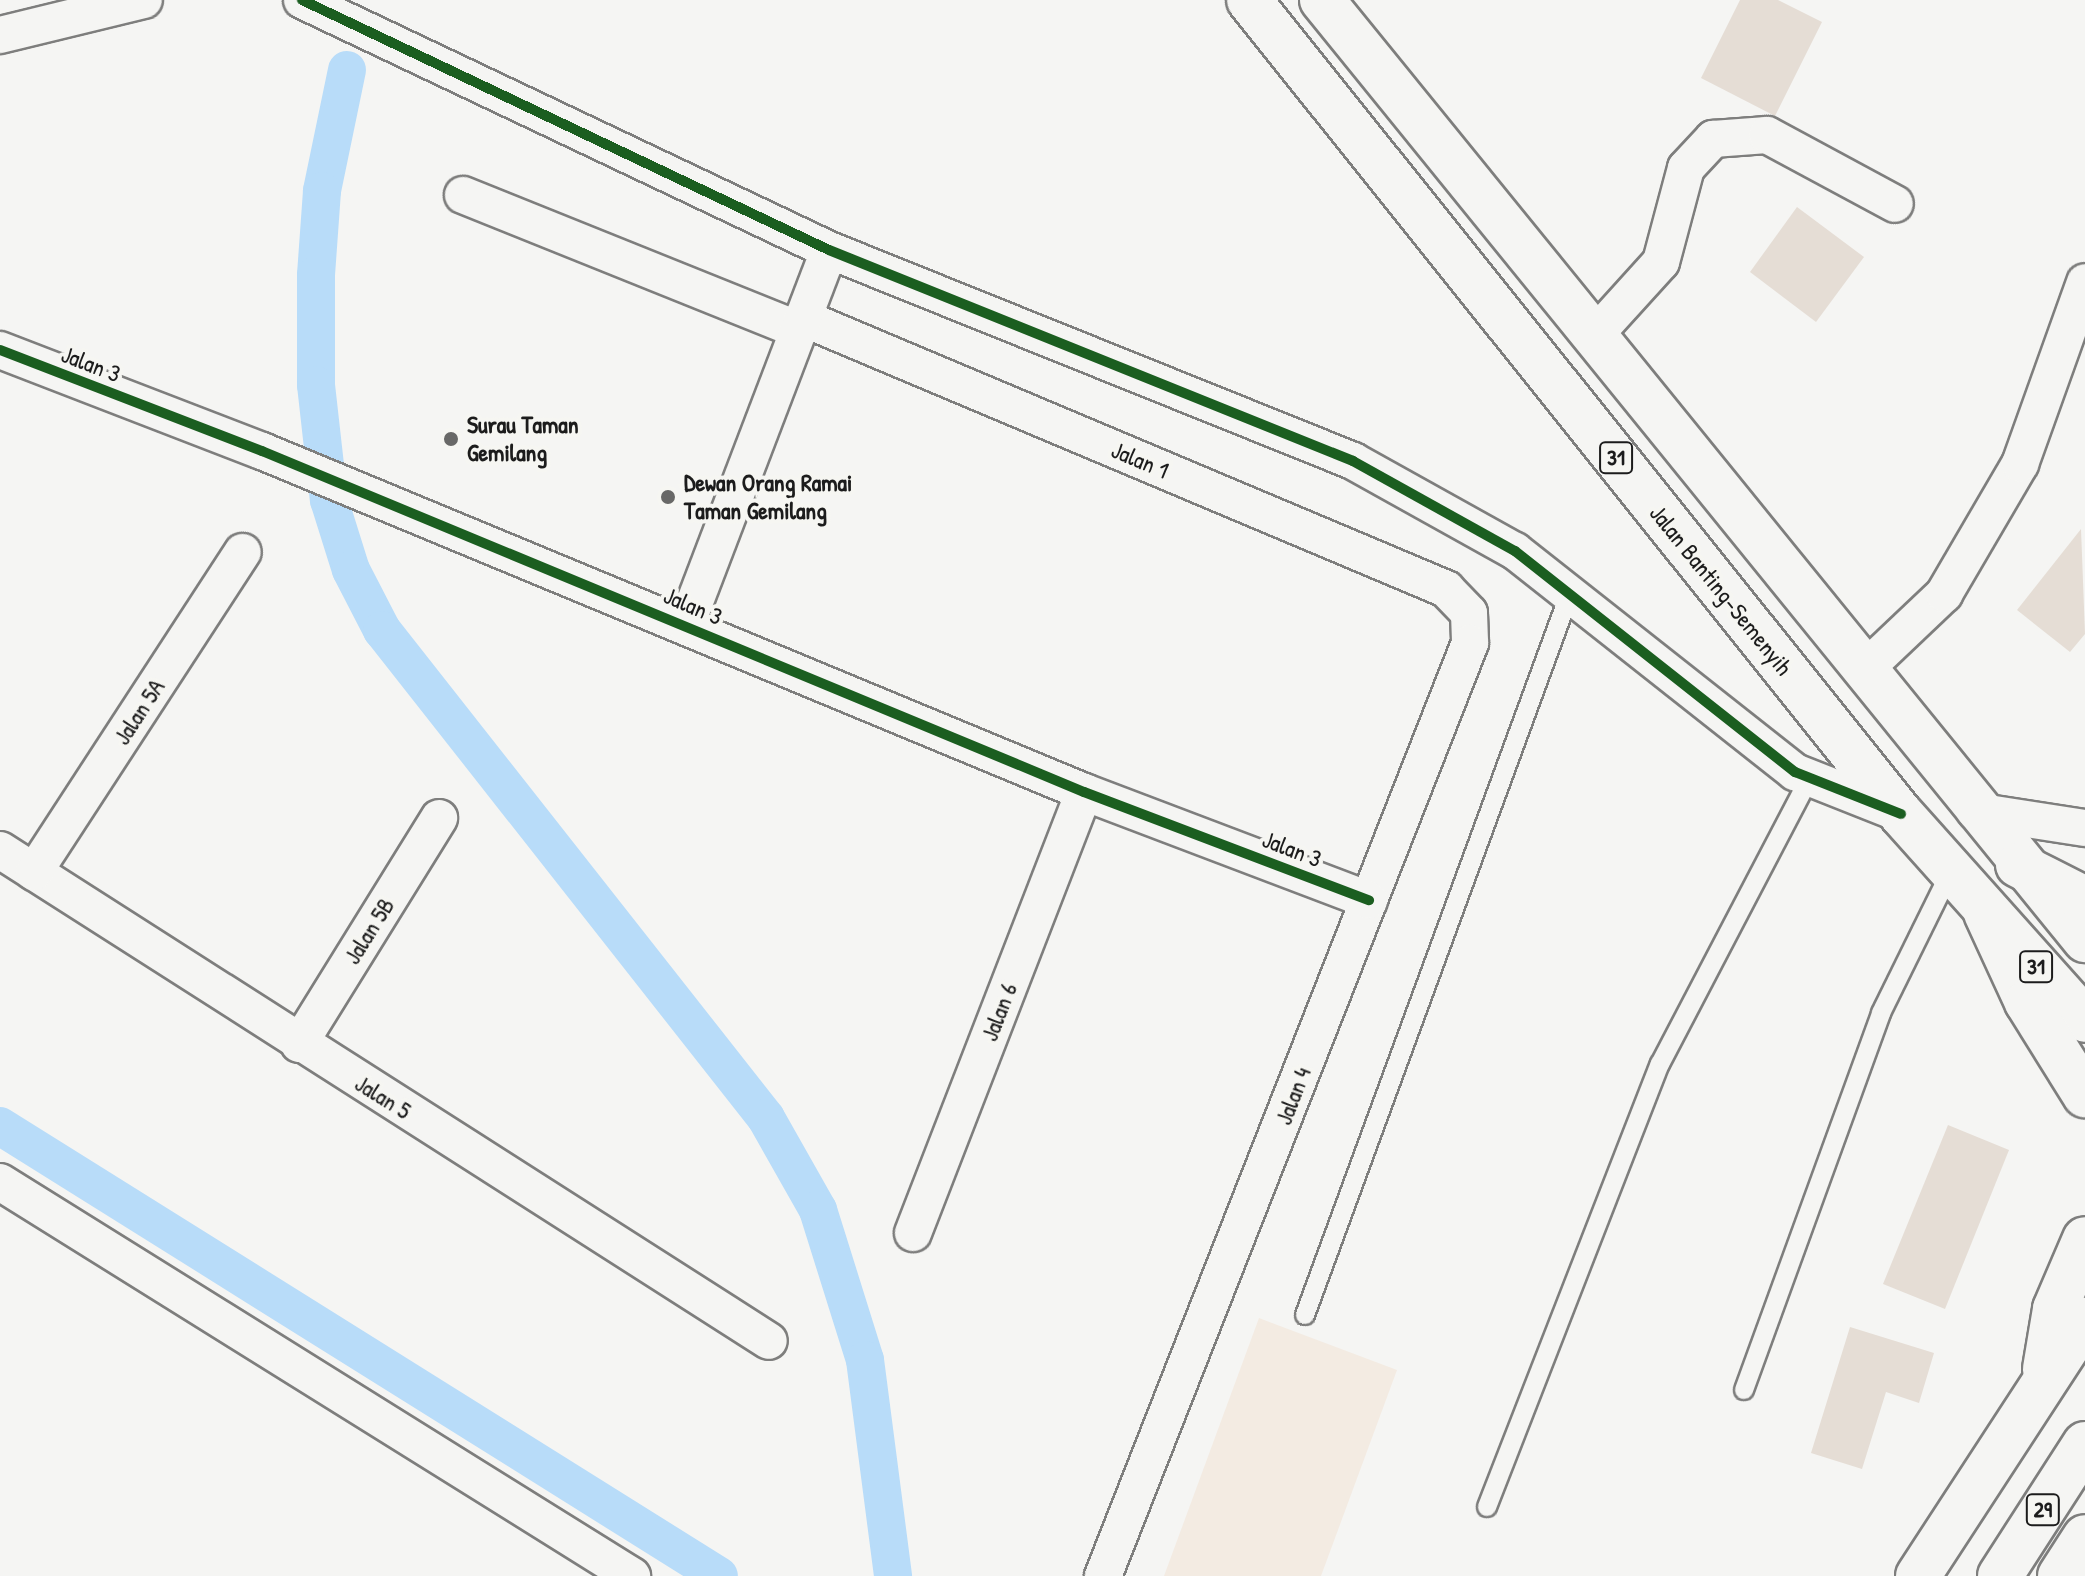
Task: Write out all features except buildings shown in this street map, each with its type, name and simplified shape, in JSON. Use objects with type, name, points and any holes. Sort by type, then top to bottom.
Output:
[{"type":"main road","name":"Jalan Banting-Semenyih","points":[[1249,0],[1901,814],[1986,913],[2085,1020]]},
{"type":"main road","name":"31","points":[[1322,0],[2018,865],[2085,940]]},
{"type":"main road","points":[[2018,865],[2085,899]]},
{"type":"main road","points":[[1986,913],[2027,1002],[2085,1095]]},
{"type":"main road","points":[[2042,1387],[2055,1309],[2085,1239]]},
{"type":"main road","points":[[1918,1576],[2083,1324]]},
{"type":"main road","name":"29","points":[[2000,1576],[2085,1444]]},
{"type":"main road","name":"29","points":[[2060,1576],[2085,1537]]},
{"type":"street","points":[[0,35],[144,0]]},
{"type":"street","points":[[302,0],[829,250],[1353,461],[1515,551],[1809,779],[1901,814]]},
{"type":"street","points":[[1593,337],[1661,262],[1686,168],[1713,139],[1767,135],[1895,204]]},
{"type":"street","name":"Jalan 1","points":[[463,195],[801,324],[1446,589],[1469,613]]},
{"type":"street","points":[[686,625],[829,250]]},
{"type":"street","points":[[1863,671],[1944,594],[2020,464],[2085,282]]},
{"type":"street","name":"Jalan 3","points":[[3,358],[262,451],[1084,792],[1369,900]]},
{"type":"street","name":"Jalan 5A","points":[[34,872],[243,552]]},
{"type":"street","name":"Jalan 4","points":[[1103,1576],[1470,643],[1469,613]]},
{"type":"street","name":"Jalan 6","points":[[913,1233],[1084,792]]},
{"type":"street","points":[[1975,811],[2085,828]]},
{"type":"street","name":"Jalan 5B","points":[[299,1044],[439,818]]},
{"type":"street","name":"Jalan 5","points":[[0,850],[299,1044],[769,1341]]},
{"type":"street","points":[[0,1182],[632,1576]]},
{"type":"lane","points":[[1305,1315],[1570,593]]},
{"type":"lane","points":[[1487,1507],[1660,1064],[1809,779]]},
{"type":"lane","points":[[1744,1390],[1881,1013],[1951,871]]},
{"type":"shaded area","points":[[1259,1318],[1397,1370],[1321,1576],[1164,1576]]},
{"type":"waterway","points":[[347,70],[322,191],[316,275],[316,385],[329,500],[351,570],[382,630],[766,1118],[818,1210],[865,1360],[893,1576]]},
{"type":"waterway","points":[[0,1126],[719,1576]]},
{"type":"cycle path","points":[[302,0],[829,250],[1353,461],[1515,551],[1795,772],[1901,814]]},
{"type":"cycle path","points":[[0,350],[262,451],[1084,792],[1369,900]]},
{"type":"place","name":"Surau Taman Gemilang","points":[[451,439]]},
{"type":"place","name":"Dewan Orang Ramai Taman Gemilang","points":[[668,497]]}]
